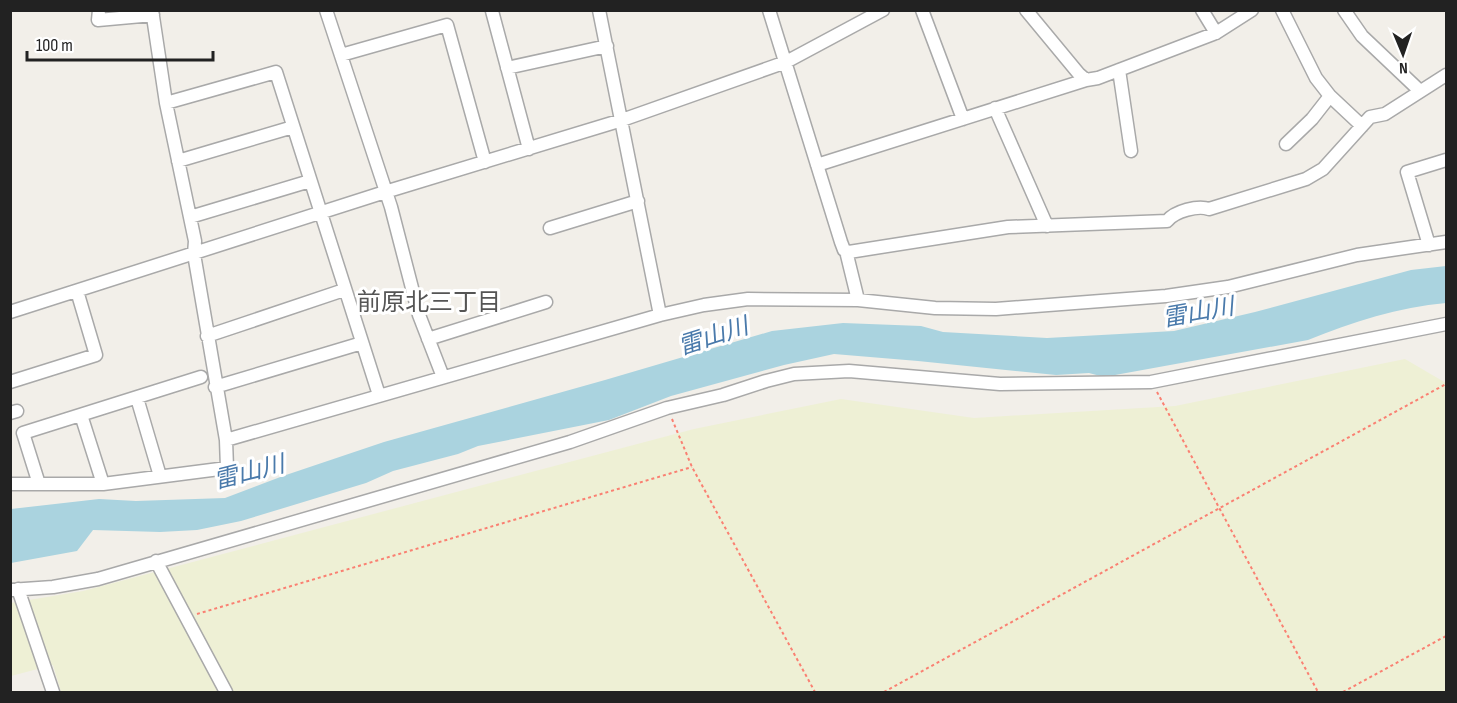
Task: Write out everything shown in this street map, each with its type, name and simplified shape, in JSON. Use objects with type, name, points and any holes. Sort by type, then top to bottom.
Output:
[{"type":"street","points":[[10,484],[103,484],[227,468],[226,440],[215,387],[194,254],[195,241],[166,103],[152,13],[98,20],[99,10]]},
{"type":"street","points":[[326,10],[391,207],[419,315],[443,376]]},
{"type":"street","points":[[599,10],[660,315]]},
{"type":"street","points":[[769,10],[841,242],[846,251],[858,300]]},
{"type":"street","points":[[10,312],[385,192],[622,120],[786,62],[883,10]]},
{"type":"street","points":[[922,10],[963,119]]},
{"type":"street","points":[[1026,10],[1086,80]]},
{"type":"street","points":[[1202,10],[1216,33]]},
{"type":"street","points":[[817,165],[995,108],[1098,78],[1216,33],[1252,10]]},
{"type":"street","points":[[1282,10],[1316,78],[1330,96],[1362,126]]},
{"type":"street","points":[[1344,10],[1362,36],[1420,91]]},
{"type":"street","points":[[492,11],[529,149]]},
{"type":"street","points":[[341,55],[447,25],[485,162]]},
{"type":"street","points":[[507,68],[607,46]]},
{"type":"street","points":[[1119,70],[1131,151]]},
{"type":"street","points":[[166,103],[276,72],[379,395]]},
{"type":"street","points":[[846,251],[1008,227],[1167,221],[1172,216],[1200,207],[1209,209],[1306,179],[1323,169],[1370,117],[1385,114],[1446,75]]},
{"type":"street","points":[[1286,144],[1312,119],[1330,96]]},
{"type":"street","points":[[995,108],[1047,225]]},
{"type":"street","points":[[178,161],[293,128]]},
{"type":"street","points":[[1429,245],[1407,172],[1446,160]]},
{"type":"street","points":[[190,217],[310,181]]},
{"type":"street","points":[[550,228],[638,201]]},
{"type":"street","points":[[226,440],[443,376],[508,360],[660,315],[704,305],[748,299],[858,300],[935,308],[996,309],[1166,296],[1228,287],[1357,255],[1446,242]]},
{"type":"street","points":[[207,336],[344,290]]},
{"type":"street","points":[[10,382],[96,355],[77,291]]},
{"type":"street","points":[[428,339],[546,302]]},
{"type":"street","points":[[53,693],[14,590],[98,579],[570,442],[667,408],[723,395],[775,378],[794,374],[849,371],[1000,384],[1151,382],[1446,324]]},
{"type":"street","points":[[215,387],[362,343]]},
{"type":"street","points":[[39,484],[22,433],[201,376]]},
{"type":"street","points":[[136,398],[160,476]]},
{"type":"street","points":[[81,415],[103,484]]},
{"type":"street","points":[[156,561],[226,693]]},
{"type":"path","points":[[1151,382],[1318,693]]},
{"type":"path","points":[[884,693],[1446,384]]},
{"type":"path","points":[[667,408],[692,467],[815,693]]},
{"type":"path","points":[[185,617],[692,467]]},
{"type":"path","points":[[1343,693],[1446,636]]},
{"type":"green space","points":[[1405,359],[1446,383],[1446,692],[61,692],[53,665],[11,676],[11,603],[83,591],[694,429],[841,399],[974,418],[1175,406]]},
{"type":"water","points":[[1446,266],[1446,303],[1376,316],[1308,340],[1104,377],[1089,373],[1056,375],[834,354],[784,365],[671,396],[609,420],[478,446],[458,454],[393,471],[366,483],[241,521],[197,530],[160,532],[93,530],[77,551],[11,563],[11,509],[99,499],[136,501],[225,498],[384,442],[772,331],[843,323],[921,326],[943,332],[1047,338],[1174,331],[1411,270]]},
{"type":"district","name":"前原北三丁目","points":[[429,302]]},
{"type":"water label","name":"雷山川","points":[[1198,312]]},
{"type":"water label","name":"雷山川","points":[[713,336]]},
{"type":"water label","name":"雷山川","points":[[249,472]]}]
